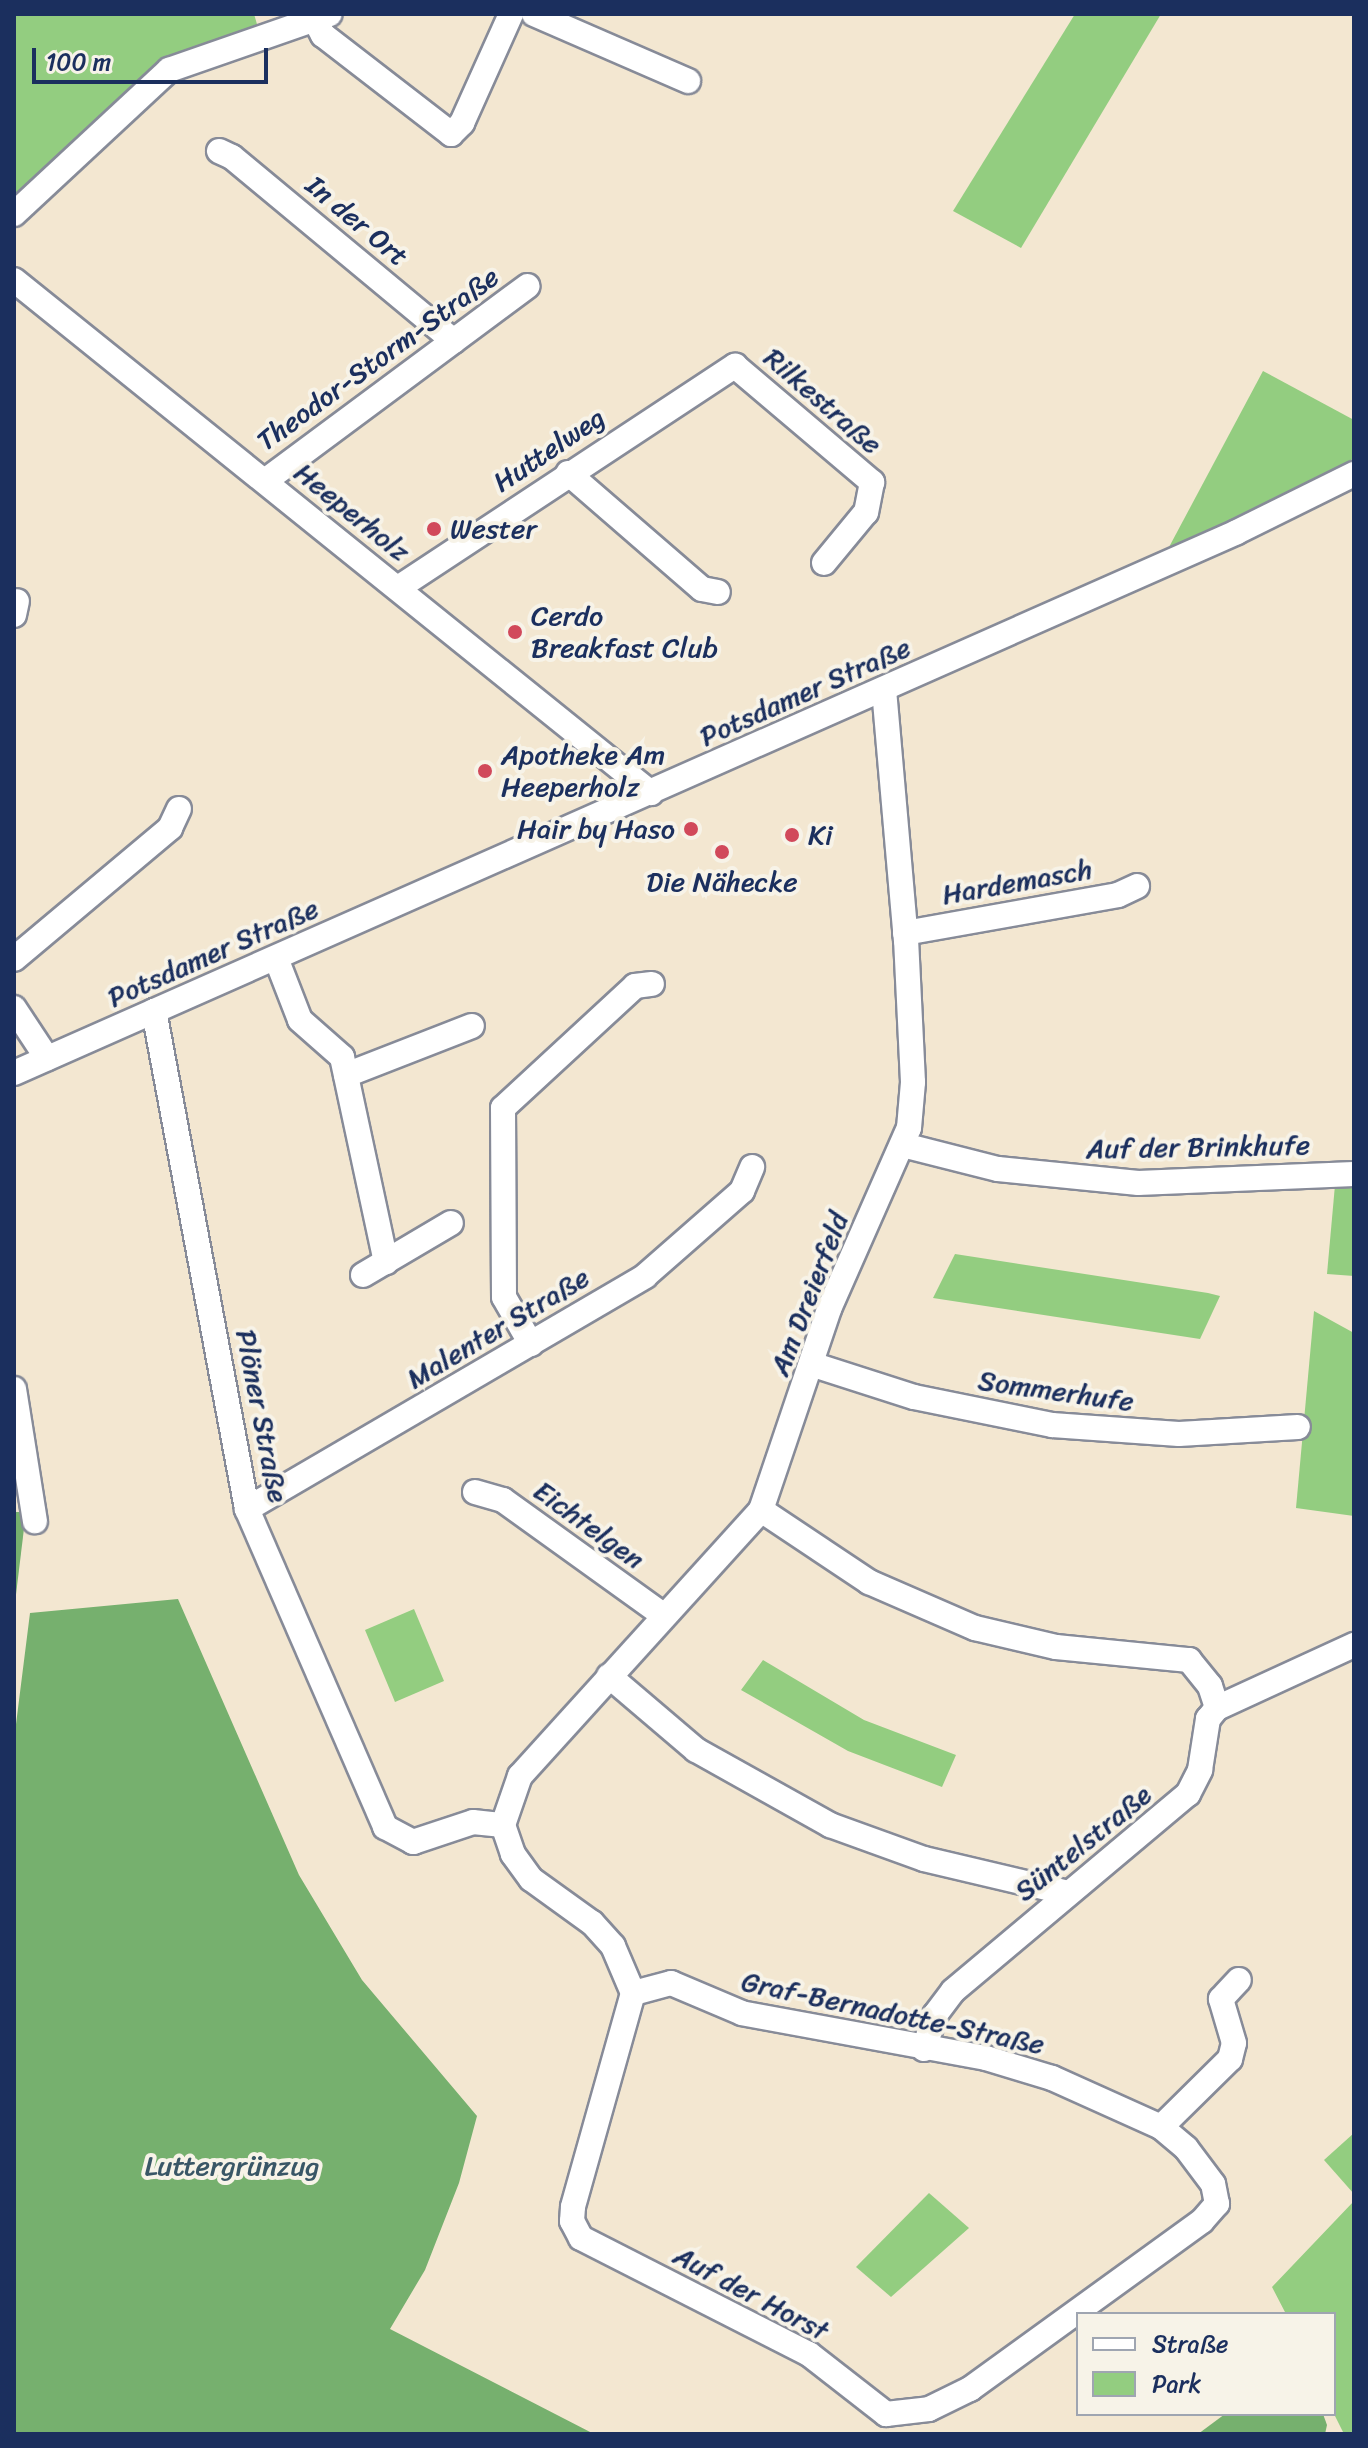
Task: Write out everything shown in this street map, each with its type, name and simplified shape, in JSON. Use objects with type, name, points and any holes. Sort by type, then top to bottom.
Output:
[{"type":"street","points":[[14,214],[169,70],[323,17],[323,35],[451,134],[462,123],[511,14]]},
{"type":"street","points":[[534,14],[688,81]]},
{"type":"street","name":"In der Ort","points":[[219,151],[454,341]]},
{"type":"street","name":"Heeperholz","points":[[14,280],[651,793]]},
{"type":"street","name":"Theodor-Storm-Straße","points":[[265,481],[528,286]]},
{"type":"street","name":"Huttelweg","points":[[398,588],[568,473],[735,366]]},
{"type":"street","name":"Rilkestraße","points":[[735,366],[872,482],[866,512],[824,563]]},
{"type":"street","points":[[568,473],[702,589],[718,592]]},
{"type":"street","name":"Potsdamer Straße","points":[[14,1073],[884,690],[1301,503],[1354,474]]},
{"type":"street","name":"Am Dreierfeld","points":[[503,1825],[520,1776],[761,1510],[842,1275],[903,1145],[913,1082],[905,933],[884,690]]},
{"type":"street","points":[[14,959],[170,828],[179,809]]},
{"type":"street","name":"Hardemasch","points":[[905,933],[1118,895],[1137,886]]},
{"type":"street","points":[[276,958],[300,1020],[342,1057],[386,1262]]},
{"type":"street","points":[[531,1344],[504,1297],[503,1108],[635,986],[652,984]]},
{"type":"street","points":[[14,1008],[47,1058]]},
{"type":"street","name":"Plöner Straße","points":[[154,1011],[247,1509],[385,1827],[413,1842],[473,1822],[503,1825]]},
{"type":"street","points":[[346,1075],[472,1026]]},
{"type":"street","name":"Auf der Brinkhufe","points":[[903,1145],[998,1169],[1092,1180],[1180,1183],[1354,1174]]},
{"type":"street","name":"Malenter Straße","points":[[247,1509],[655,1269],[742,1191],[752,1167]]},
{"type":"street","points":[[363,1275],[451,1223]]},
{"type":"street","name":"Sommerhufe","points":[[811,1364],[914,1397],[1052,1425],[1179,1434],[1298,1427]]},
{"type":"street","points":[[14,1389],[17,1424],[35,1521]]},
{"type":"street","name":"Eichtelgen","points":[[475,1492],[503,1500],[663,1615]]},
{"type":"street","points":[[761,1510],[869,1582],[975,1628],[1056,1647],[1189,1660],[1210,1686],[1217,1708],[1354,1645]]},
{"type":"street","points":[[609,1676],[715,1762],[830,1825],[924,1859],[1068,1893]]},
{"type":"street","name":"Süntelstraße","points":[[924,2049],[935,2015],[953,1991],[1188,1794],[1200,1770],[1208,1719],[1217,1708]]},
{"type":"street","points":[[503,1825],[513,1854],[531,1879],[613,1946],[633,1993]]},
{"type":"street","points":[[1161,2127],[1230,2059],[1234,2043],[1221,1999],[1239,1980]]},
{"type":"street","name":"Graf-Bernadotte-Straße","points":[[633,1993],[671,1983],[730,2010],[1012,2064],[1161,2127],[1204,2172],[1217,2204]]},
{"type":"street","name":"Auf der Horst","points":[[633,1993],[573,2207],[572,2221],[581,2238],[809,2354],[886,2414],[919,2412],[970,2389],[1076,2312]]},
{"type":"street","name":"Auf der Horst","points":[[1076,2312],[1202,2221],[1217,2204]]},
{"type":"green space","points":[[14,14],[254,14],[259,31],[165,65],[14,207]]},
{"type":"green space","points":[[1075,14],[1161,14],[1021,248],[953,211]]},
{"type":"green space","points":[[1263,371],[1354,420],[1354,458],[1320,481],[1168,549]]},
{"type":"green space","points":[[1335,1185],[1354,1185],[1354,1276],[1327,1274]]},
{"type":"green space","points":[[955,1254],[1220,1296],[1200,1339],[933,1298]]},
{"type":"green space","points":[[1314,1311],[1354,1333],[1354,1516],[1296,1508]]},
{"type":"green space","points":[[14,1512],[26,1512],[14,1611]]},
{"type":"green space","name":"Luttergrünzug","points":[[178,1599],[299,1875],[362,1980],[477,2116],[459,2183],[425,2270],[390,2329],[594,2434],[14,2434],[14,1740],[30,1613]]},
{"type":"green space","points":[[414,1609],[444,1681],[395,1702],[365,1630]]},
{"type":"green space","points":[[763,1660],[864,1720],[956,1755],[942,1787],[848,1751],[741,1690]]},
{"type":"green space","points":[[1354,2133],[1354,2194],[1324,2160]]},
{"type":"green space","points":[[929,2193],[969,2228],[891,2297],[856,2267]]},
{"type":"green space","points":[[1354,2201],[1354,2434],[1344,2434],[1335,2416],[1336,2312],[1285,2312],[1272,2287]]},
{"type":"green space","points":[[1222,2416],[1324,2416],[1327,2425],[1325,2434],[1198,2434]]},
{"type":"place","name":"Wester","points":[[434,529]]},
{"type":"place","name":"Cerdo Breakfast Club","points":[[515,632]]},
{"type":"place","name":"Apotheke Am Heeperholz","points":[[485,771]]},
{"type":"place","name":"Hair by Haso","points":[[691,829]]},
{"type":"place","name":"Ki","points":[[792,835]]},
{"type":"place","name":"Die Nähecke","points":[[722,852]]}]
